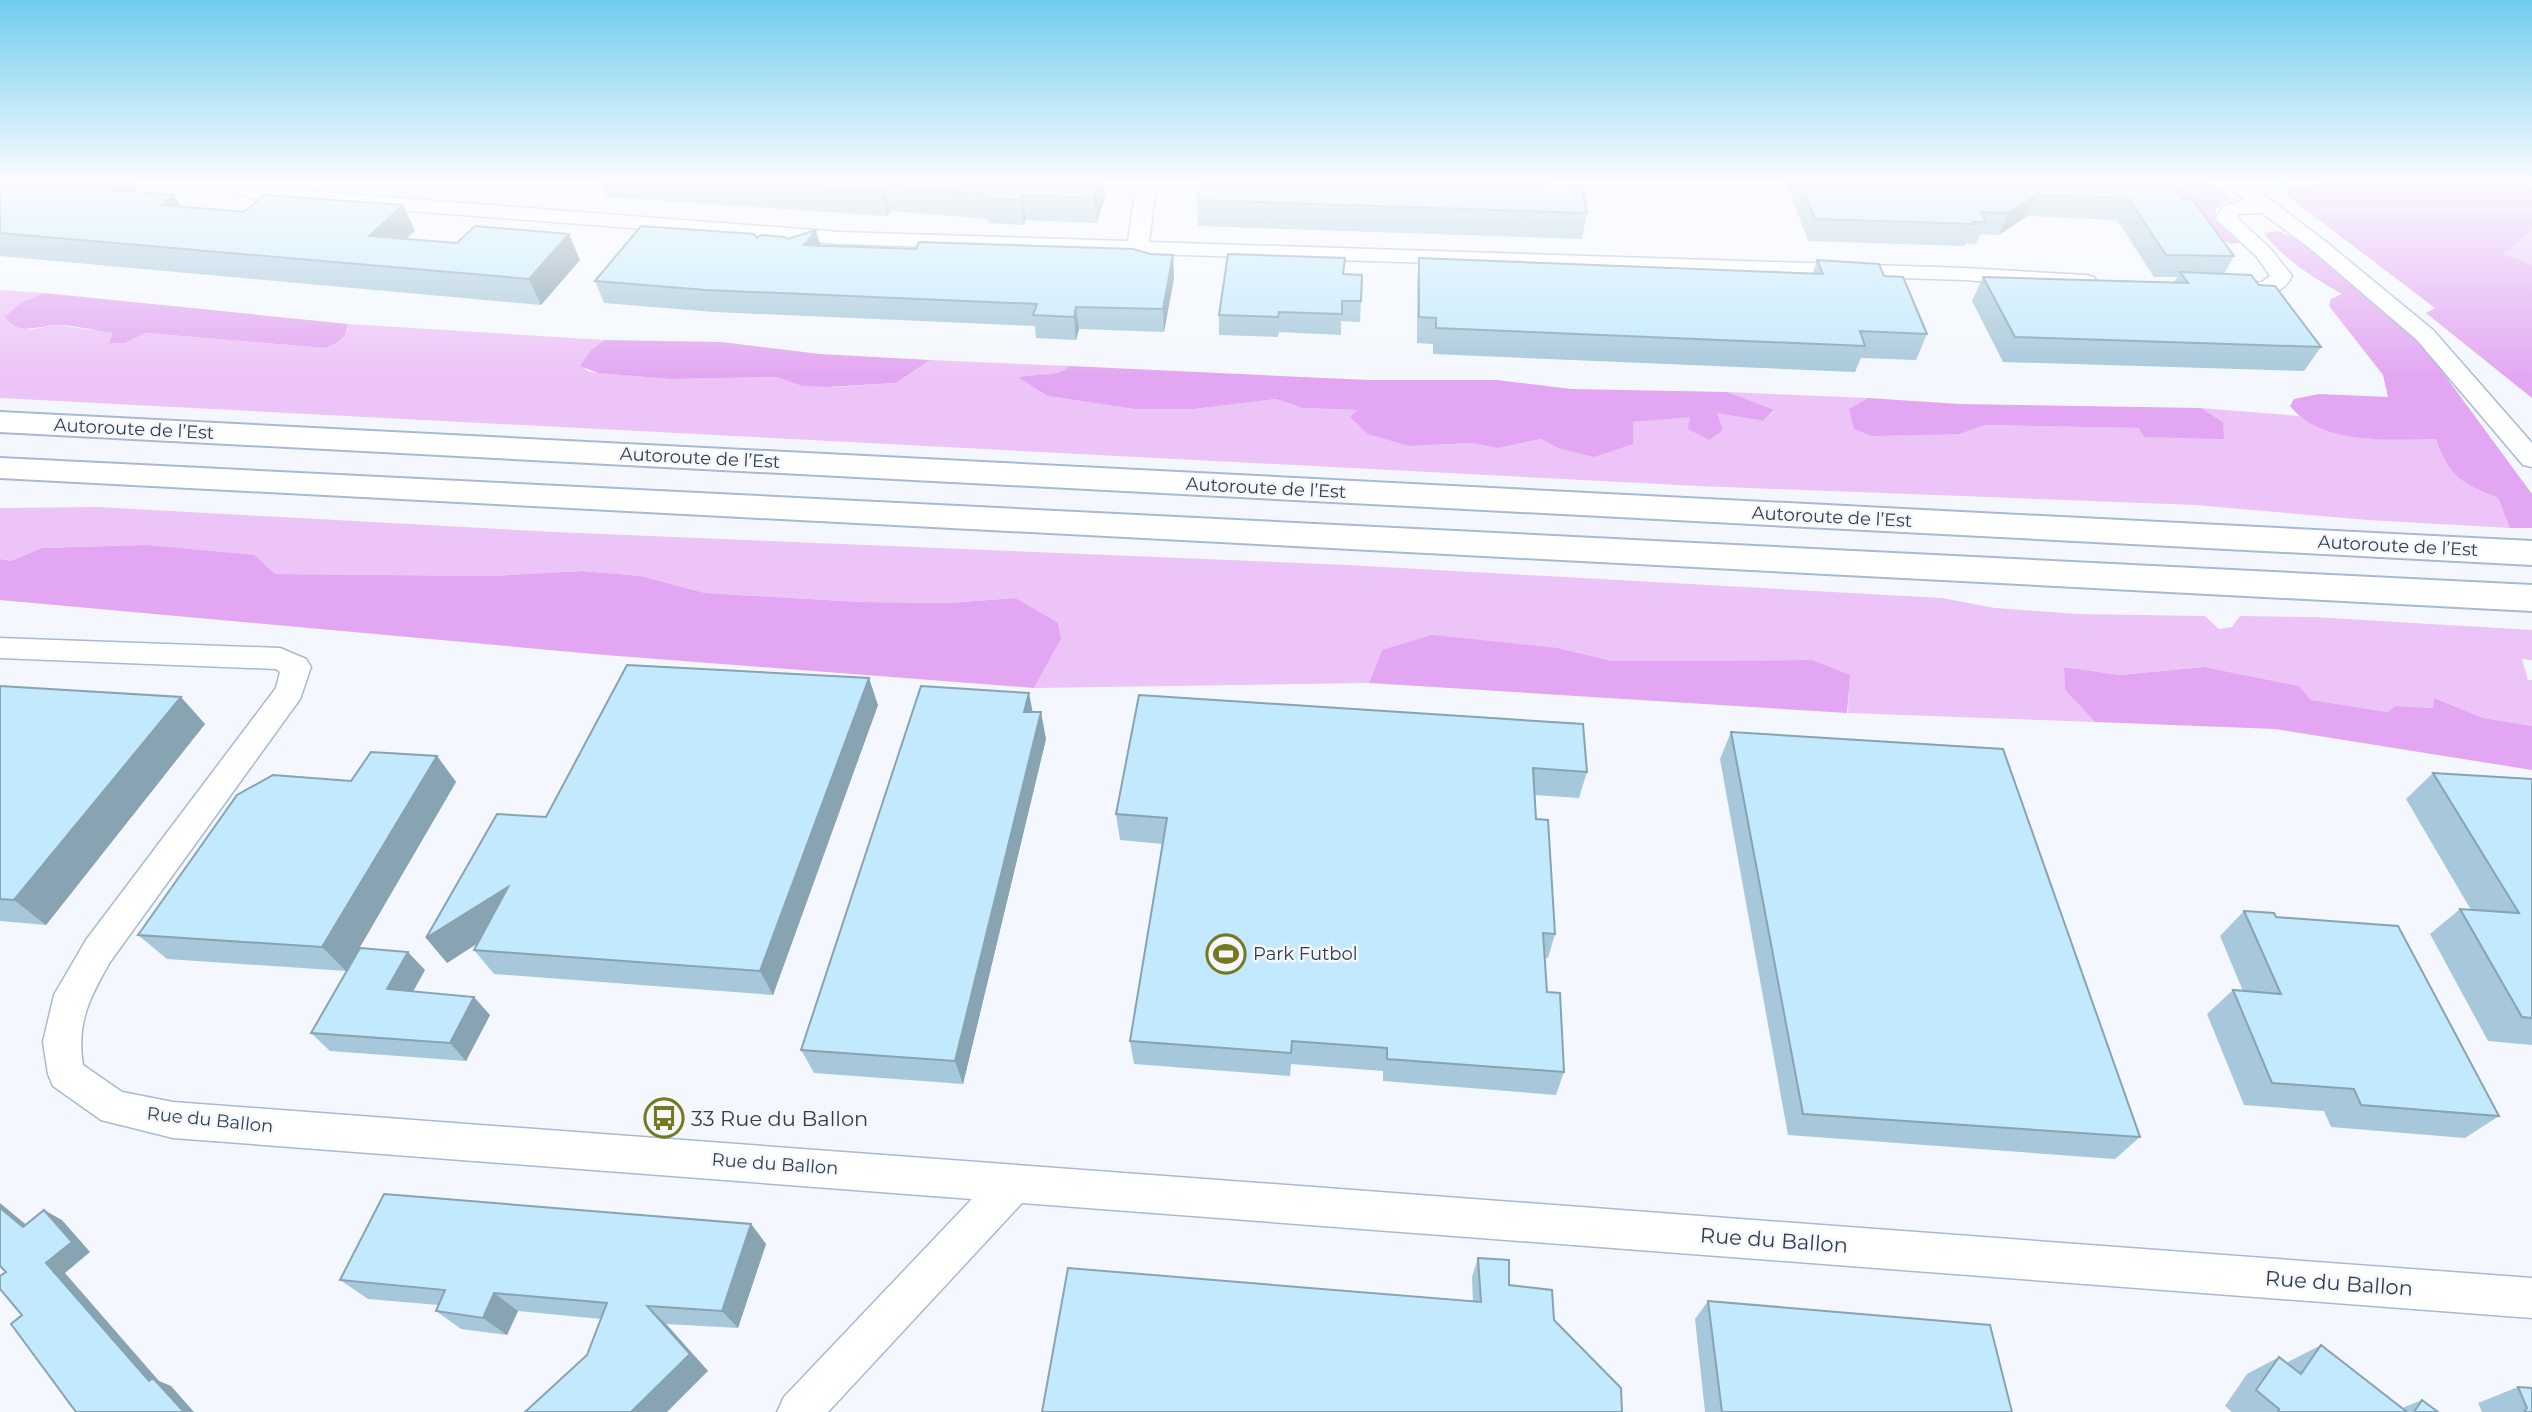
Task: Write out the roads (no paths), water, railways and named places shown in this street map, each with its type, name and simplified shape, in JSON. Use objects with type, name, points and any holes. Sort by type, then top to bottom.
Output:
[{"type":"highway","points":[[0,408],[188,419],[226,434]]},
{"type":"highway","name":"Autoroute de l’Est","points":[[0,422],[2532,553]]},
{"type":"highway","points":[[0,468],[2530,598]]},
{"type":"highway","points":[[0,493],[141,495],[198,479]]},
{"type":"street","points":[[1134,247],[2030,277],[2111,284]]},
{"type":"street","points":[[2217,288],[2273,287],[2280,281],[2281,276],[2256,247]]},
{"type":"street","points":[[2321,247],[2424,335],[2532,459]]},
{"type":"street","points":[[2030,277],[2063,258]]},
{"type":"street","name":"Rue du Ballon","points":[[0,648],[280,659],[296,667],[290,691],[98,951],[72,995],[61,1042],[66,1074],[114,1108],[173,1119],[2532,1298]]},
{"type":"street","points":[[799,1412],[1015,1182]]},
{"type":"place","name":"Park Futbol","points":[[1226,954]]},
{"type":"place","name":"33 Rue du Ballon","points":[[664,1118]]}]
